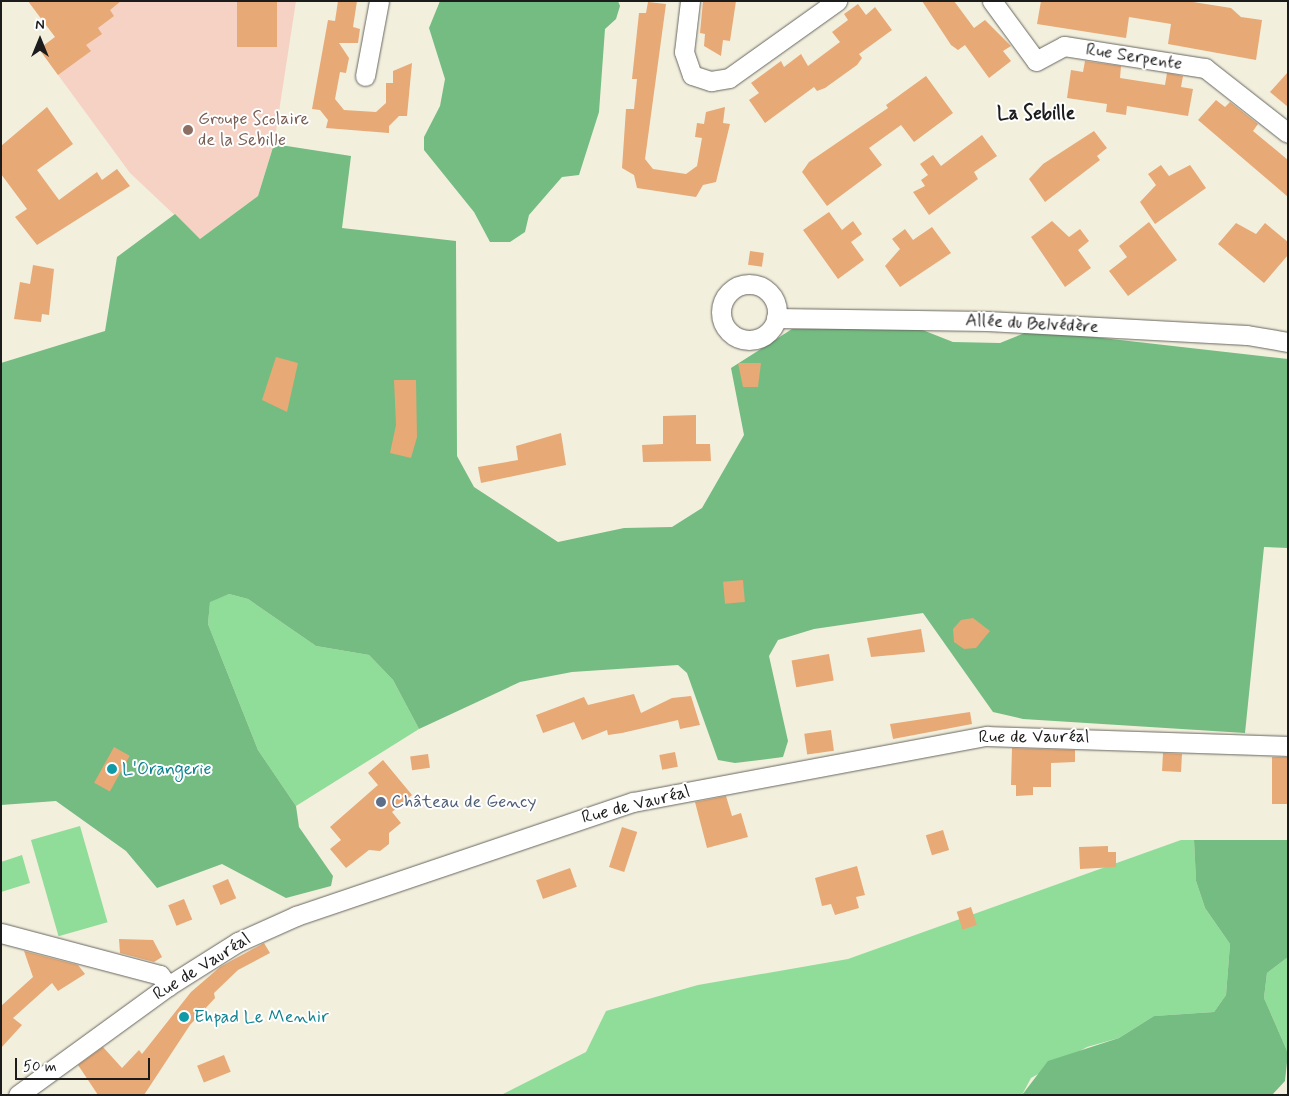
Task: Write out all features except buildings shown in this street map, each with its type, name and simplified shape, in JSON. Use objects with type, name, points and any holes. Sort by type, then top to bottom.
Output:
[{"type":"street","points":[[365,76],[379,1]]},
{"type":"street","points":[[690,1],[684,52],[692,75],[711,81],[729,78],[838,1]]},
{"type":"street","name":"Rue Serpente","points":[[992,1],[1036,61],[1064,46],[1204,68],[1288,133]]},
{"type":"street","name":"Allée du Belvédère","points":[[776,318],[987,321],[1247,335],[1288,342]]},
{"type":"street","name":"Rue de Vauréal","points":[[18,1095],[168,986],[238,942],[296,916],[633,802],[987,736],[1288,746]]},
{"type":"street","points":[[1,932],[160,975],[168,986]]},
{"type":"shaded area","name":"Groupe Scolaire de la Sebille","points":[[34,1],[296,1],[274,144],[258,196],[200,239],[130,173],[39,49],[67,28],[48,28],[30,4]]},
{"type":"green space","points":[[440,1],[618,1],[620,6],[616,19],[605,29],[599,112],[579,175],[562,177],[529,215],[525,232],[510,242],[490,242],[474,212],[424,150],[424,137],[440,106],[445,79],[429,28]]},
{"type":"green space","points":[[274,144],[351,156],[342,228],[456,241],[457,456],[474,487],[558,542],[624,528],[672,527],[702,508],[744,435],[731,368],[792,329],[920,329],[953,342],[1000,343],[1032,330],[1288,359],[1288,548],[1264,547],[1245,733],[1023,719],[993,712],[923,613],[814,629],[778,640],[769,656],[788,741],[783,757],[735,763],[718,760],[687,673],[678,665],[572,672],[520,682],[419,729],[393,680],[369,655],[316,646],[248,599],[229,594],[210,602],[208,624],[258,750],[296,806],[299,827],[333,876],[331,886],[286,898],[222,864],[157,888],[126,851],[56,801],[1,805],[1,363],[105,331],[117,257],[175,214],[200,239],[258,196]]},
{"type":"green space","points":[[229,594],[248,599],[316,646],[369,655],[393,680],[419,729],[296,806],[258,750],[208,624],[210,601]]},
{"type":"green space","points":[[80,826],[108,922],[59,936],[31,840]]},
{"type":"green space","points":[[1181,840],[1194,840],[1196,881],[1205,908],[1230,944],[1226,995],[1214,1012],[1154,1016],[1119,1038],[1087,1047],[1031,1078],[1022,1095],[501,1095],[586,1052],[606,1011],[698,985],[848,959]]},
{"type":"green space","points":[[1194,840],[1288,840],[1288,957],[1267,973],[1264,998],[1288,1053],[1285,1081],[1272,1095],[1022,1095],[1048,1061],[1119,1038],[1154,1016],[1214,1012],[1226,995],[1230,944],[1205,908],[1196,881]]},
{"type":"green space","points":[[22,855],[30,883],[1,892],[1,862]]},
{"type":"green space","points":[[1288,957],[1288,1053],[1264,998],[1267,973]]},
{"type":"place","name":"Groupe Scolaire de la Sebille","points":[[188,130]]},
{"type":"place","name":"L'Orangerie","points":[[112,769]]},
{"type":"place","name":"Château de Gency","points":[[381,802]]},
{"type":"place","name":"Ehpad Le Menhir","points":[[184,1017]]},
{"type":"district","name":"La Sebille","points":[[1036,114]]}]
